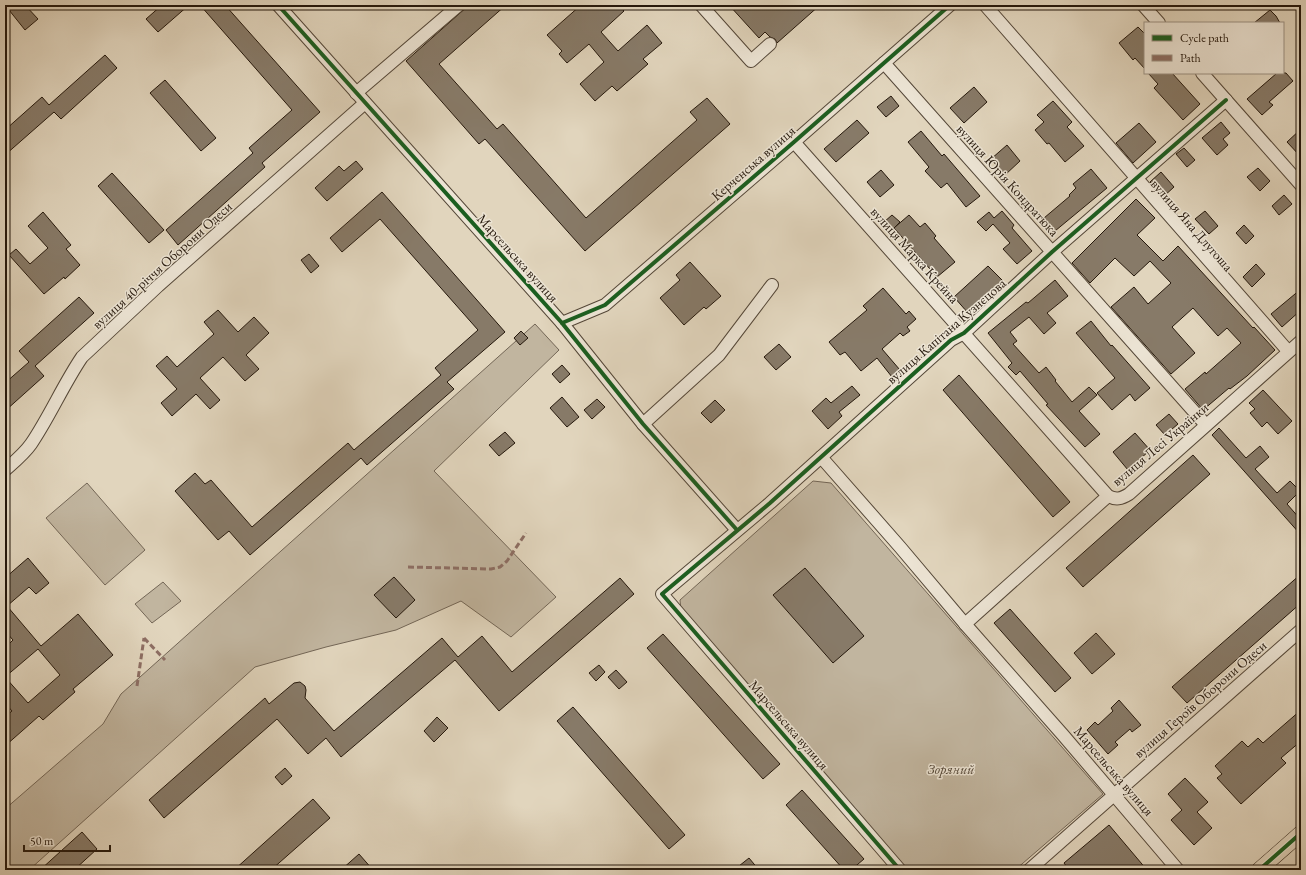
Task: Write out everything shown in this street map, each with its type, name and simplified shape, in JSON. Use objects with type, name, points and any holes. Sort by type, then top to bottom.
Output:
[{"type":"main road","points":[[1259,870],[1301,833]]},
{"type":"street","name":"Марсельська вулиця","points":[[278,5],[562,323],[643,424],[737,530]]},
{"type":"street","points":[[356,93],[459,5]]},
{"type":"street","points":[[701,5],[751,61],[770,44]]},
{"type":"street","name":"Керченська вулиця","points":[[562,323],[605,305],[950,5]]},
{"type":"street","name":"вулиця Яна Длугоша","points":[[984,5],[1288,352]]},
{"type":"street","points":[[1143,5],[1158,22]]},
{"type":"street","name":"вулиця Юрія Кондратюка","points":[[884,63],[1206,425]]},
{"type":"street","points":[[1203,74],[1301,185]]},
{"type":"street","name":"вулиця Капітана Кузнєцова","points":[[662,594],[821,457],[951,340],[964,333],[1052,252],[1226,100]]},
{"type":"street","name":"вулиця 40-річчя Оборони Одеси","points":[[5,470],[20,457],[31,444],[73,370],[82,358],[158,286],[365,103]]},
{"type":"street","name":"вулиця Марка Крейна","points":[[794,142],[1108,496]]},
{"type":"street","points":[[643,424],[719,355],[772,285]]},
{"type":"street","name":"вулиця Лесі Українки","points":[[965,624],[1108,496],[1114,499],[1122,499],[1129,494],[1301,341]]},
{"type":"street","name":"Марсельська вулиця","points":[[821,457],[1178,870]]},
{"type":"street","name":"Марсельська вулиця","points":[[662,594],[900,870]]},
{"type":"street","name":"вулиця Героїв Оборони Одеси","points":[[1029,870],[1301,630]]},
{"type":"green space","points":[[535,324],[559,350],[434,471],[556,597],[511,637],[461,601],[396,630],[326,647],[255,667],[29,870],[5,870],[5,809],[103,724],[121,694]]},
{"type":"green space","name":"Зоряний","points":[[813,481],[831,483],[1103,794],[1015,870],[908,870],[681,610],[680,600]]},
{"type":"green space","points":[[87,483],[145,550],[105,585],[46,518]]},
{"type":"green space","points":[[163,582],[181,601],[152,623],[135,604]]},
{"type":"building","points":[[5,5],[25,5],[38,19],[25,30]]},
{"type":"building","points":[[162,5],[189,5],[158,32],[146,19]]},
{"type":"building","points":[[200,5],[225,5],[320,112],[262,163],[265,167],[178,245],[166,230],[253,153],[249,148],[292,110]]},
{"type":"building","points":[[469,5],[506,5],[439,64],[497,129],[503,124],[586,218],[697,120],[690,112],[707,98],[730,124],[585,251],[485,139],[479,144],[406,61]]},
{"type":"building","points":[[581,5],[619,5],[624,11],[601,32],[618,51],[647,25],[662,43],[643,59],[648,64],[617,91],[612,86],[595,101],[580,84],[604,62],[589,44],[567,63],[559,54],[562,51],[547,35]]},
{"type":"building","points":[[729,5],[820,5],[777,43],[775,39],[770,37],[765,32],[759,38]]},
{"type":"building","points":[[1270,10],[1279,22],[1255,22]]},
{"type":"building","points":[[1138,27],[1144,33],[1144,68],[1135,58],[1133,60],[1119,43]]},
{"type":"building","points":[[105,55],[117,68],[61,119],[54,112],[5,155],[5,130],[42,97],[49,105]]},
{"type":"building","points":[[1286,73],[1293,81],[1269,102],[1273,105],[1262,115],[1247,99],[1276,74]]},
{"type":"building","points":[[1149,74],[1173,74],[1200,104],[1183,120],[1154,88],[1158,84]]},
{"type":"building","points":[[165,80],[216,138],[201,151],[150,93]]},
{"type":"building","points":[[974,87],[987,102],[964,123],[950,108]]},
{"type":"building","points":[[891,96],[899,106],[886,117],[877,107]]},
{"type":"building","points":[[1053,101],[1072,122],[1067,127],[1084,146],[1065,162],[1049,143],[1047,144],[1035,130],[1044,122],[1037,115]]},
{"type":"building","points":[[857,120],[869,133],[836,162],[824,149]]},
{"type":"building","points":[[1221,122],[1230,133],[1223,139],[1228,145],[1217,155],[1202,138]]},
{"type":"building","points":[[1139,123],[1156,142],[1133,163],[1116,143]]},
{"type":"building","points":[[1301,129],[1301,157],[1287,142]]},
{"type":"building","points":[[921,131],[942,156],[944,154],[980,196],[966,207],[947,183],[941,188],[925,171],[929,167],[908,142]]},
{"type":"building","points":[[1007,145],[1020,161],[1005,175],[991,159]]},
{"type":"building","points":[[1184,148],[1195,160],[1187,167],[1176,154]]},
{"type":"building","points":[[356,161],[363,169],[327,201],[315,188],[339,166],[344,171]]},
{"type":"building","points":[[1258,168],[1270,181],[1260,191],[1247,177]]},
{"type":"building","points":[[1091,169],[1107,188],[1055,231],[1044,218],[1070,196],[1069,195],[1076,188],[1073,184]]},
{"type":"building","points":[[881,170],[894,185],[880,197],[867,182]]},
{"type":"building","points":[[1161,172],[1174,187],[1163,197],[1150,182]]},
{"type":"building","points":[[112,173],[164,230],[149,243],[98,186]]},
{"type":"building","points":[[382,192],[505,332],[447,382],[454,389],[367,465],[361,458],[250,555],[229,531],[218,540],[175,491],[195,473],[205,484],[211,480],[252,527],[348,443],[354,450],[441,375],[435,368],[478,330],[380,219],[342,252],[330,238]]},
{"type":"building","points":[[1284,195],[1292,204],[1279,215],[1272,206]]},
{"type":"building","points":[[1136,199],[1155,218],[1137,235],[1163,261],[1178,246],[1275,350],[1247,376],[1230,389],[1229,388],[1203,410],[1185,389],[1205,372],[1206,374],[1241,343],[1227,328],[1218,336],[1193,308],[1172,327],[1195,353],[1171,374],[1111,307],[1134,287],[1148,304],[1171,283],[1150,261],[1134,276],[1115,258],[1090,283],[1072,263]]},
{"type":"building","points":[[1002,211],[1014,225],[1012,228],[1032,251],[1017,264],[1003,249],[1010,243],[993,224],[986,231],[977,222],[989,212],[994,218]]},
{"type":"building","points":[[1205,211],[1218,226],[1209,234],[1195,219]]},
{"type":"building","points":[[43,212],[71,245],[66,249],[80,265],[65,279],[64,277],[44,294],[9,255],[16,249],[30,264],[48,248],[28,226]]},
{"type":"building","points":[[892,215],[900,222],[892,230],[884,222]]},
{"type":"building","points":[[909,215],[920,227],[925,223],[936,236],[934,238],[955,262],[937,277],[894,228]]},
{"type":"building","points":[[1244,225],[1254,236],[1246,244],[1236,233]]},
{"type":"building","points":[[309,254],[319,266],[311,273],[301,260]]},
{"type":"building","points":[[690,262],[721,296],[706,309],[704,307],[684,325],[660,298],[680,280],[676,275]]},
{"type":"building","points":[[1256,264],[1265,274],[1252,287],[1243,277]]},
{"type":"building","points":[[988,266],[1003,281],[968,313],[954,297]]},
{"type":"building","points":[[1055,280],[1068,296],[1047,313],[1056,323],[1044,334],[1029,317],[1010,332],[1017,341],[1013,344],[1039,373],[1046,367],[1072,402],[1089,387],[1097,395],[1079,411],[1100,434],[1085,447],[1046,405],[1048,404],[1020,371],[1016,375],[1008,367],[1012,363],[988,333],[1026,302],[1028,303]]},
{"type":"building","points":[[883,288],[906,314],[909,311],[916,319],[907,327],[910,331],[903,336],[900,333],[882,349],[900,370],[892,377],[877,358],[861,371],[845,352],[840,355],[829,342],[867,310],[863,306]]},
{"type":"building","points":[[1301,289],[1301,310],[1282,327],[1271,314]]},
{"type":"building","points":[[79,297],[94,313],[35,366],[44,376],[5,411],[5,383],[29,362],[19,351]]},
{"type":"building","points":[[218,310],[238,332],[254,317],[269,333],[246,355],[259,369],[245,381],[223,357],[200,378],[220,400],[210,409],[196,394],[172,416],[161,403],[177,389],[156,366],[167,356],[177,367],[214,334],[204,322]]},
{"type":"building","points":[[1091,321],[1111,346],[1112,345],[1150,388],[1135,401],[1130,394],[1112,410],[1097,393],[1115,378],[1076,333]]},
{"type":"building","points":[[521,331],[528,338],[520,345],[514,338]]},
{"type":"building","points":[[779,344],[791,357],[776,370],[764,357]]},
{"type":"building","points":[[562,365],[570,374],[560,383],[552,374]]},
{"type":"building","points":[[959,375],[1070,502],[1053,517],[943,390]]},
{"type":"building","points":[[852,386],[860,395],[839,412],[842,416],[828,429],[812,411],[826,398],[831,403]]},
{"type":"building","points":[[1263,390],[1292,421],[1278,434],[1267,422],[1262,427],[1250,413],[1255,409],[1249,403]]},
{"type":"building","points":[[562,397],[579,417],[567,427],[550,408]]},
{"type":"building","points":[[597,399],[605,407],[592,419],[584,410]]},
{"type":"building","points":[[715,400],[725,410],[711,423],[701,413]]},
{"type":"building","points":[[1169,414],[1178,424],[1165,435],[1156,425]]},
{"type":"building","points":[[1219,428],[1246,458],[1260,446],[1269,457],[1255,469],[1277,493],[1290,481],[1300,491],[1287,504],[1301,520],[1301,535],[1212,435]]},
{"type":"building","points":[[505,432],[515,443],[499,456],[489,445]]},
{"type":"building","points":[[1135,433],[1150,450],[1128,470],[1113,452]]},
{"type":"building","points":[[1193,455],[1210,474],[1083,587],[1066,568]]},
{"type":"building","points":[[28,558],[49,583],[36,594],[29,587],[7,606],[41,646],[78,614],[113,655],[73,689],[75,692],[43,720],[39,716],[5,746],[5,717],[12,711],[5,703],[5,677],[5,648],[13,640],[5,631],[5,578]],"holes":[[[38,649],[60,675],[28,703],[5,677]]]},
{"type":"building","points":[[805,568],[864,636],[833,663],[773,595]]},
{"type":"building","points":[[1301,574],[1301,603],[1187,703],[1172,687]]},
{"type":"building","points":[[394,577],[415,600],[396,618],[374,595]]},
{"type":"building","points":[[620,578],[634,594],[499,711],[455,660],[341,757],[326,738],[308,754],[277,719],[164,818],[149,800],[265,698],[269,704],[294,683],[300,682],[305,686],[305,698],[334,731],[442,638],[458,657],[482,636],[512,672]]},
{"type":"building","points":[[1010,609],[1071,678],[1055,692],[994,623]]},
{"type":"building","points":[[1096,633],[1115,654],[1092,674],[1074,653]]},
{"type":"building","points":[[663,634],[780,764],[763,779],[647,648]]},
{"type":"building","points":[[599,665],[605,672],[596,681],[589,673]]},
{"type":"building","points":[[616,670],[627,682],[619,689],[608,677]]},
{"type":"building","points":[[1119,700],[1141,725],[1132,732],[1130,729],[1115,742],[1118,745],[1108,754],[1087,730],[1095,722],[1098,725],[1113,711],[1111,708]]},
{"type":"building","points":[[573,707],[685,835],[669,849],[557,721]]},
{"type":"building","points":[[1301,710],[1301,741],[1281,758],[1286,763],[1241,804],[1217,778],[1222,774],[1215,766],[1242,741],[1248,747],[1258,738],[1263,743]]},
{"type":"building","points":[[437,717],[448,728],[434,742],[424,731]]},
{"type":"building","points":[[285,768],[292,776],[282,785],[275,777]]},
{"type":"building","points":[[1185,778],[1208,802],[1197,812],[1212,828],[1194,845],[1171,820],[1182,810],[1168,794]]},
{"type":"building","points":[[802,790],[864,859],[851,870],[844,870],[786,805]]},
{"type":"building","points":[[313,799],[330,818],[271,870],[234,870]]},
{"type":"building","points":[[1109,825],[1147,870],[1069,870],[1064,863]]},
{"type":"building","points":[[82,832],[97,849],[74,870],[40,870]]},
{"type":"building","points":[[359,854],[373,870],[341,870]]},
{"type":"building","points":[[749,858],[759,870],[734,870]]},
{"type":"tram line","points":[[1296,870],[1301,866]]},
{"type":"marked path","points":[[408,567],[491,569],[500,567],[507,561],[526,533]]},
{"type":"marked path","points":[[144,638],[165,660]]},
{"type":"marked path","points":[[137,686],[144,638]]},
{"type":"cycle path","points":[[278,5],[562,323],[643,424],[737,530]]},
{"type":"cycle path","points":[[562,323],[605,305],[950,5]]},
{"type":"cycle path","points":[[900,870],[662,594],[770,503],[951,340],[964,333],[1052,252],[1226,100]]},
{"type":"cycle path","points":[[1259,870],[1301,833]]}]
